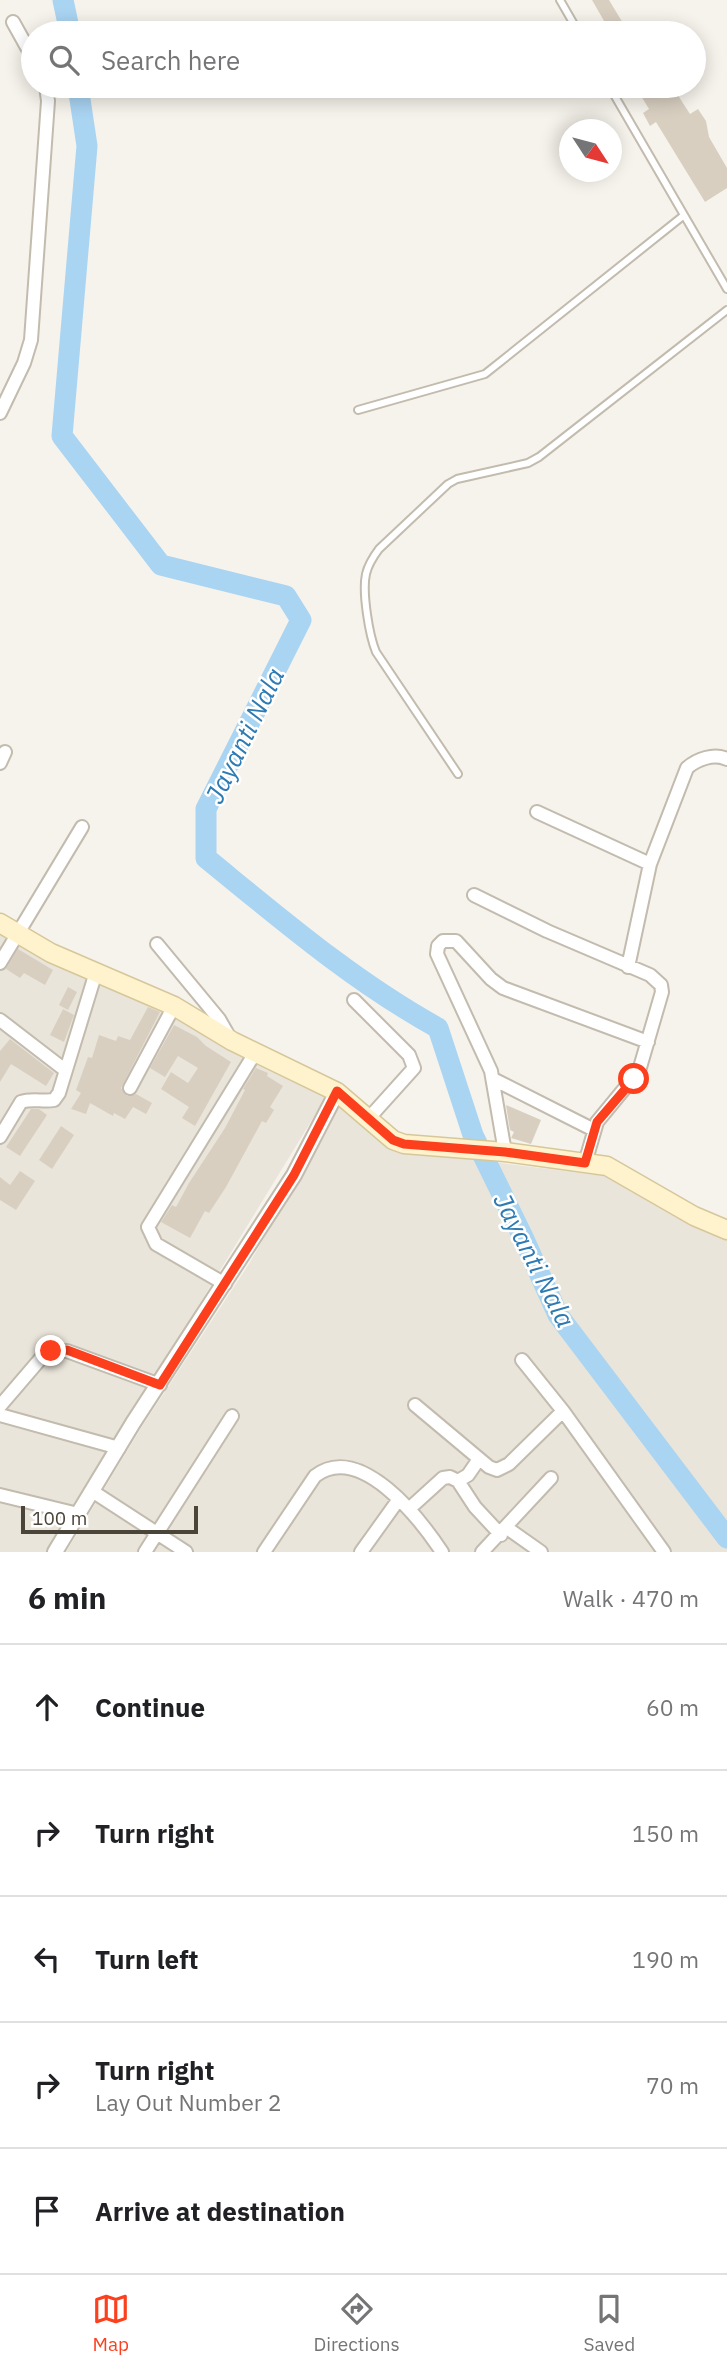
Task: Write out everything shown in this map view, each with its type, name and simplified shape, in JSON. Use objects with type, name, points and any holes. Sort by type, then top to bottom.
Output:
[{"type":"main road","points":[[0,923],[51,953],[174,1006],[256,1054],[337,1091],[393,1140],[404,1144],[504,1152],[607,1166],[694,1216],[727,1230]]},
{"type":"street","points":[[13,22],[21,36]]},
{"type":"street","points":[[0,413],[31,340],[48,98]]},
{"type":"street","points":[[628,967],[650,864],[687,768],[702,759],[725,753]]},
{"type":"street","points":[[537,812],[650,864]]},
{"type":"street","points":[[0,963],[82,827]]},
{"type":"street","points":[[474,894],[547,931],[650,975],[661,985],[662,992],[648,1042],[634,1079],[602,1114],[594,1129],[585,1163]]},
{"type":"street","points":[[504,1152],[494,1079],[437,954],[438,946],[443,940],[456,941],[491,979],[503,988],[648,1042]]},
{"type":"street","points":[[157,944],[219,1019],[232,1041]]},
{"type":"street","points":[[0,1137],[21,1102],[29,1099],[45,1102],[54,1100],[59,1093],[96,972]]},
{"type":"street","points":[[354,1000],[409,1055],[414,1068],[369,1118]]},
{"type":"street","points":[[130,1088],[174,1006]]},
{"type":"street","points":[[2,1025],[65,1070]]},
{"type":"street","points":[[225,1284],[156,1244],[148,1227],[256,1054]]},
{"type":"street","points":[[494,1079],[594,1129]]},
{"type":"street","points":[[55,1552],[294,1175],[337,1091]]},
{"type":"street","points":[[0,1406],[51,1351],[67,1350],[160,1385]]},
{"type":"street","points":[[522,1360],[563,1411],[664,1552]]},
{"type":"street","points":[[415,1405],[492,1470],[509,1464],[563,1411]]},
{"type":"street","points":[[0,1415],[119,1448]]},
{"type":"street","points":[[145,1552],[232,1416]]},
{"type":"street","points":[[457,1481],[468,1475],[479,1459]]},
{"type":"street","points":[[264,1552],[315,1476],[323,1469],[345,1467],[382,1484],[410,1508],[442,1552]]},
{"type":"street","points":[[410,1508],[438,1481],[450,1477],[457,1481],[475,1507],[504,1531],[541,1552]]},
{"type":"street","points":[[482,1552],[551,1478]]},
{"type":"street","points":[[92,1491],[186,1552]]},
{"type":"street","points":[[0,1495],[78,1514]]},
{"type":"street","points":[[361,1552],[399,1499]]},
{"type":"lane","points":[[560,0],[572,21]]},
{"type":"lane","points":[[616,98],[727,289]]},
{"type":"lane","points":[[358,410],[485,374],[683,216]]},
{"type":"lane","points":[[458,774],[376,652],[372,642],[365,585],[366,573],[372,559],[379,549],[448,484],[457,479],[528,463],[539,457],[727,310]]},
{"type":"shaded area","points":[[0,921],[329,1092],[48,1552],[0,1552]]},
{"type":"shaded area","points":[[340,1105],[389,1149],[604,1176],[675,1217],[727,1239],[727,1552],[66,1552],[141,1428],[249,1264]]},
{"type":"building","points":[[592,0],[609,0],[622,21],[604,21]]},
{"type":"building","points":[[642,98],[680,98],[690,114],[698,109],[706,121],[709,137],[727,168],[727,188],[705,202],[656,122],[650,126],[643,113],[649,109]]},
{"type":"building","points":[[18,949],[53,970],[45,985],[24,973],[20,978],[6,969]]},
{"type":"building","points":[[68,987],[77,992],[68,1010],[59,1005]]},
{"type":"building","points":[[148,1007],[160,1012],[121,1088],[127,1096],[136,1094],[152,1103],[146,1114],[133,1107],[125,1119],[114,1113],[113,1116],[90,1103],[86,1114],[71,1109],[81,1093],[76,1090],[88,1057],[92,1058],[99,1035],[116,1041],[118,1036],[130,1040]]},
{"type":"building","points":[[63,1009],[74,1015],[64,1042],[50,1035]]},
{"type":"building","points":[[174,1025],[197,1037],[231,1062],[195,1126],[182,1118],[189,1107],[161,1089],[171,1072],[188,1083],[198,1068],[178,1056],[165,1077],[150,1068]]},
{"type":"building","points":[[10,1039],[54,1073],[46,1086],[11,1064],[0,1082],[0,1051]]},
{"type":"building","points":[[256,1068],[268,1073],[267,1076],[283,1086],[270,1107],[274,1110],[266,1123],[262,1121],[226,1187],[209,1213],[205,1211],[190,1238],[161,1222],[172,1205],[176,1207],[225,1128]]},
{"type":"building","points":[[506,1105],[541,1120],[531,1144],[511,1138],[514,1132],[510,1130]]},
{"type":"building","points":[[31,1109],[39,1109],[47,1115],[20,1156],[6,1147]]},
{"type":"building","points":[[61,1126],[74,1135],[52,1169],[39,1160]]},
{"type":"building","points":[[20,1171],[35,1181],[16,1210],[0,1200],[0,1177],[10,1185]]},
{"type":"waterway","name":"Jayanti Nala","points":[[63,0],[67,21]]},
{"type":"waterway","name":"Jayanti Nala","points":[[80,98],[87,146],[62,436],[161,565],[286,596],[301,620],[206,809],[206,858],[347,970],[438,1028],[473,1135],[558,1315],[727,1538]]},
{"type":"route","points":[[51,1351],[67,1350],[160,1385],[294,1175],[337,1091],[393,1140],[404,1144],[505,1152],[585,1163],[597,1122],[634,1079]]}]
